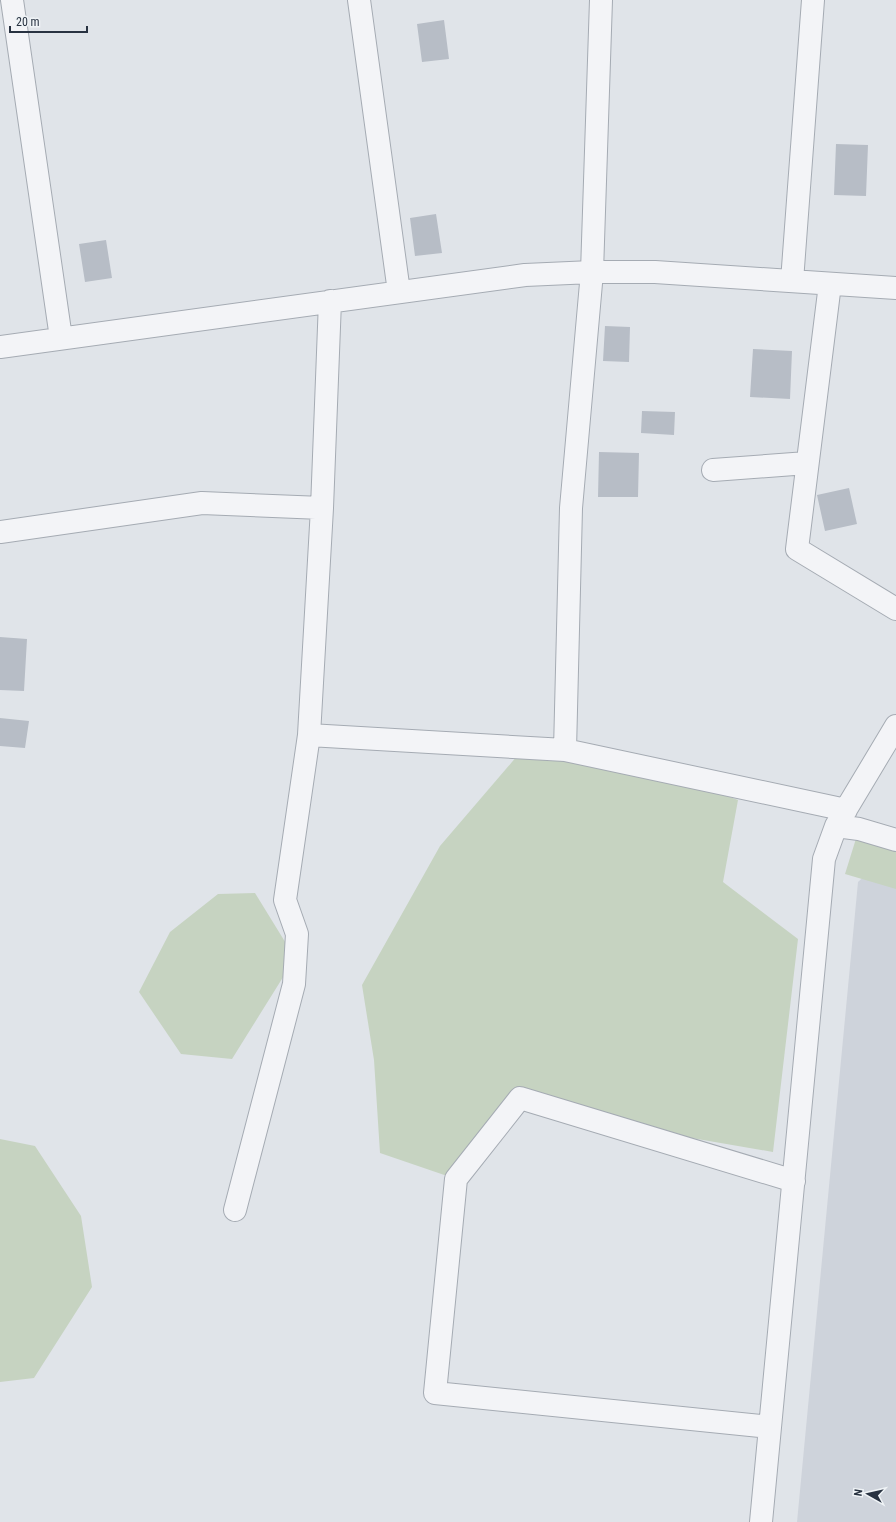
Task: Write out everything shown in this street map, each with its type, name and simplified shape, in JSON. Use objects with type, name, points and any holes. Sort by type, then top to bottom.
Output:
[{"type":"street","points":[[12,0],[61,338]]},
{"type":"street","points":[[359,0],[399,292]]},
{"type":"street","points":[[565,750],[572,508],[592,272],[601,0]]},
{"type":"street","points":[[792,281],[813,0]]},
{"type":"street","points":[[0,347],[525,275],[592,272],[655,272],[896,288]]},
{"type":"street","points":[[830,284],[797,549],[896,609]]},
{"type":"street","points":[[235,1210],[294,984],[296,934],[285,900],[309,735],[322,508],[330,301]]},
{"type":"street","points":[[713,470],[807,462]]},
{"type":"street","points":[[0,532],[202,502],[322,508]]},
{"type":"street","points":[[761,1522],[824,859],[841,818],[896,726]]},
{"type":"street","points":[[309,735],[565,750],[841,818],[859,828],[896,840]]},
{"type":"street","points":[[770,1427],[435,1393],[456,1179],[520,1098],[794,1181]]},
{"type":"shaded area","points":[[869,872],[896,880],[896,1522],[797,1522],[858,882]]},
{"type":"green space","points":[[524,748],[649,768],[738,800],[723,882],[798,939],[773,1152],[599,1122],[520,1098],[456,1179],[380,1153],[374,1060],[362,985],[440,846]]},
{"type":"green space","points":[[859,829],[896,841],[896,889],[845,874]]},
{"type":"green space","points":[[255,893],[295,958],[232,1059],[181,1054],[139,992],[170,932],[218,894]]},
{"type":"green space","points":[[0,1139],[35,1146],[81,1216],[92,1287],[34,1378],[0,1382]]},
{"type":"building","points":[[444,20],[449,59],[422,62],[417,24]]},
{"type":"building","points":[[836,144],[868,145],[866,196],[834,195]]},
{"type":"building","points":[[436,214],[442,253],[415,256],[410,218]]},
{"type":"building","points":[[106,240],[112,278],[85,282],[79,244]]},
{"type":"building","points":[[605,326],[630,327],[629,362],[603,361]]},
{"type":"building","points":[[753,349],[792,351],[790,399],[750,397]]},
{"type":"building","points":[[642,411],[675,412],[674,435],[641,433]]},
{"type":"building","points":[[599,452],[639,453],[638,497],[598,497]]},
{"type":"building","points":[[849,488],[857,524],[825,531],[817,495]]},
{"type":"building","points":[[0,637],[27,639],[24,691],[0,690]]},
{"type":"building","points":[[0,718],[29,721],[25,748],[0,746]]}]
